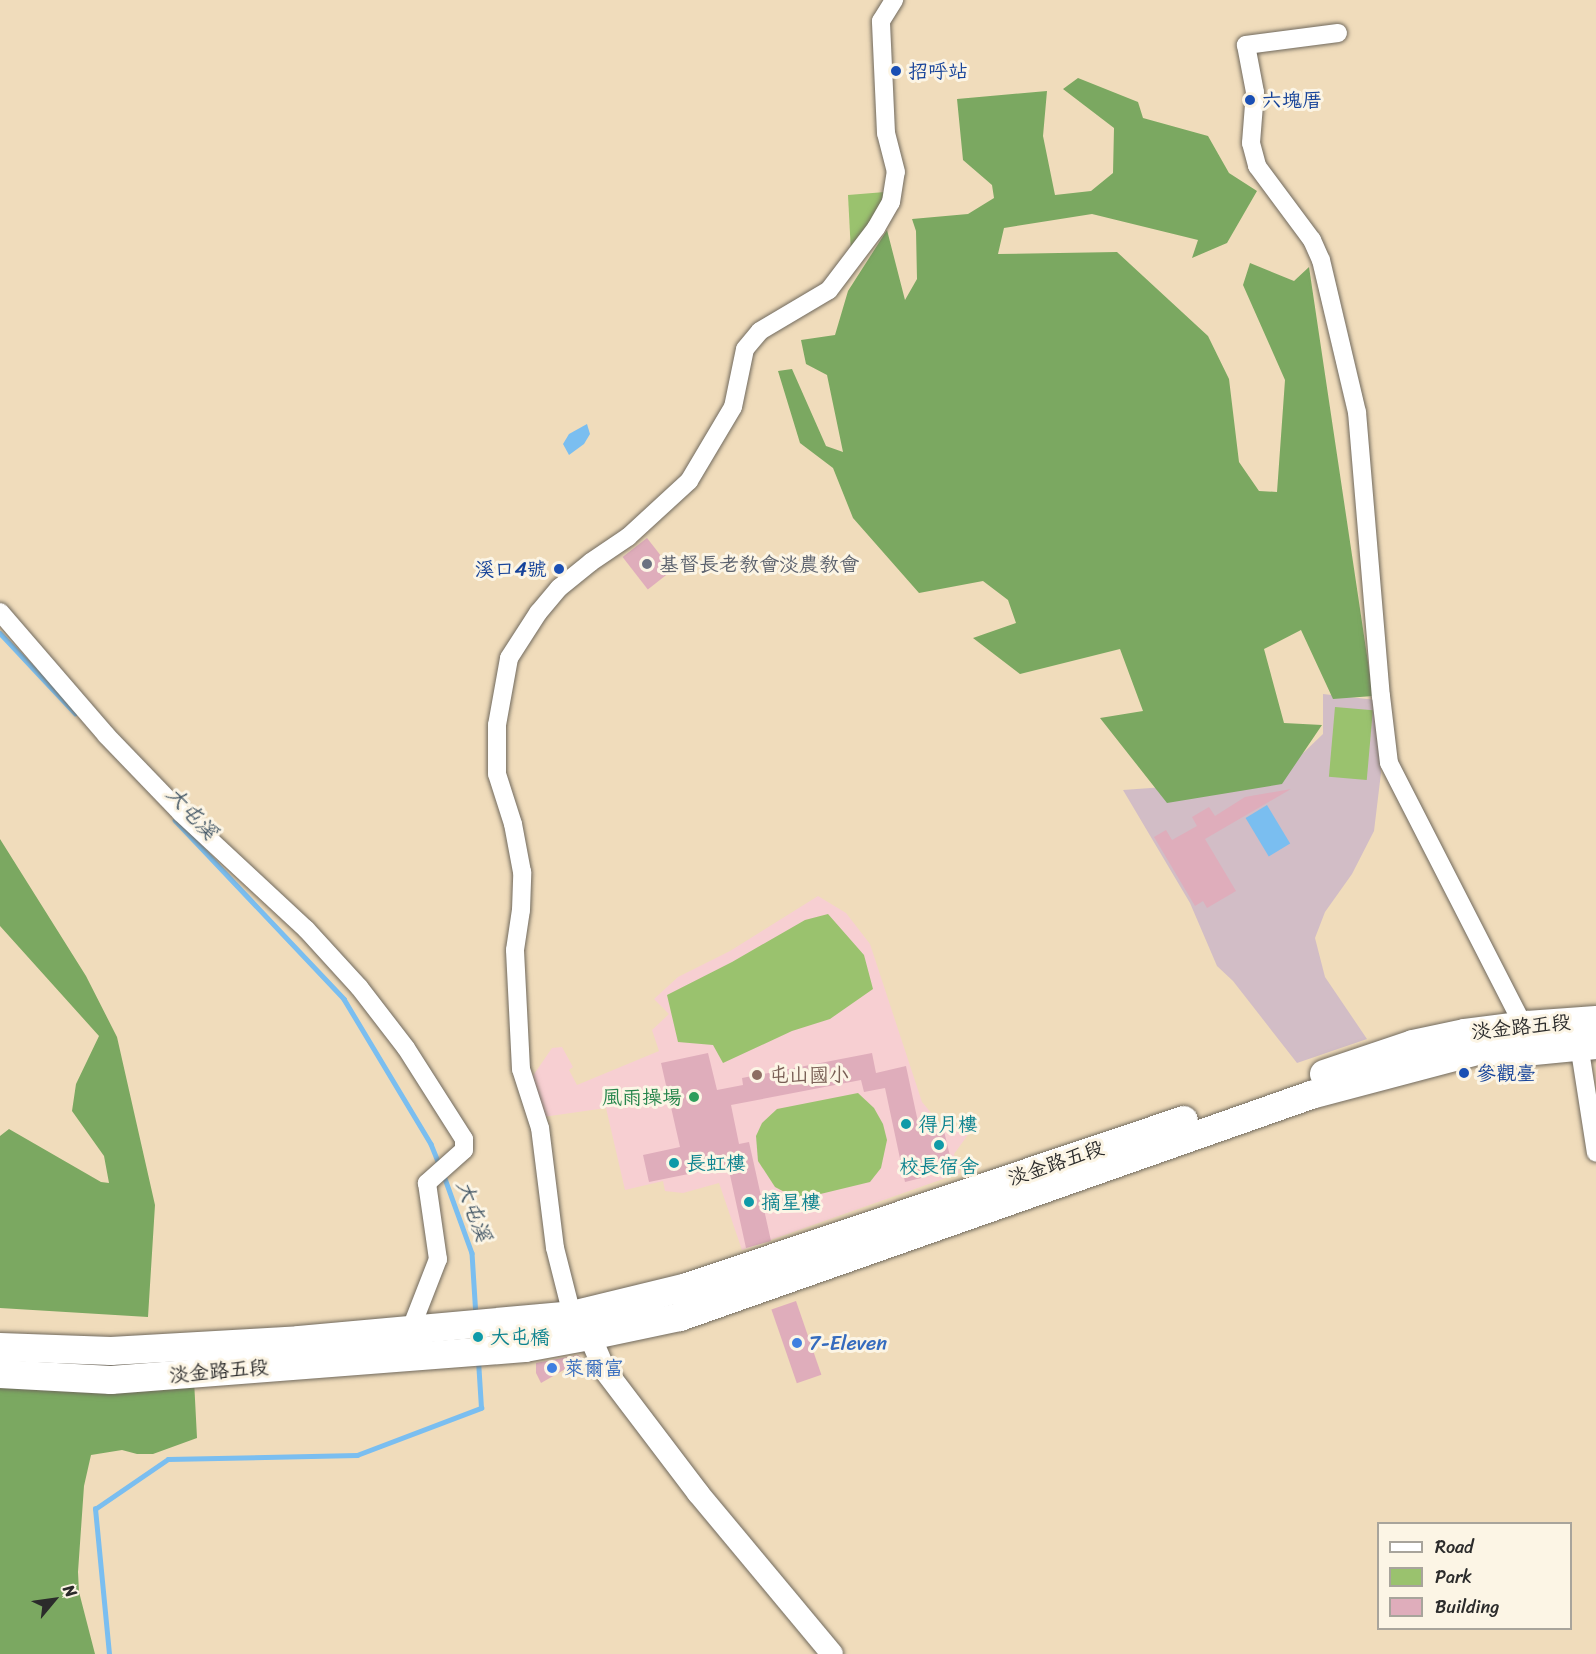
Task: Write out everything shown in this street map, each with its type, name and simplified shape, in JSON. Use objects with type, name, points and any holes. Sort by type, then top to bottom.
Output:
[{"type":"main road","name":"淡金路五段","points":[[522,1334],[590,1336],[680,1317],[801,1263],[1311,1095],[1523,1038],[1587,1034]]},
{"type":"main road","name":"淡金路五段","points":[[522,1334],[572,1315],[687,1287],[801,1263]]},
{"type":"main road","points":[[428,1338],[522,1334]]},
{"type":"main road","name":"淡金路五段","points":[[0,1347],[111,1350],[428,1338]]},
{"type":"main road","name":"淡金路五段","points":[[0,1374],[111,1380],[428,1338]]},
{"type":"street","points":[[832,1654],[698,1493],[604,1369],[590,1336],[572,1315],[555,1248],[540,1128],[520,1069],[514,950],[521,910],[522,872],[513,824],[497,774],[497,725],[509,658],[538,613],[560,588],[591,562],[628,537],[689,481],[733,407],[745,349],[760,331],[828,290],[876,228],[891,202],[896,172],[886,133],[881,21],[894,0]]},
{"type":"street","points":[[1338,33],[1246,45],[1255,92],[1251,143],[1257,166],[1312,240],[1321,260],[1357,412],[1381,696],[1389,763],[1523,1038]]},
{"type":"street","points":[[0,612],[106,735],[181,813],[306,928],[359,987],[405,1048],[464,1139],[464,1150],[427,1183],[438,1259],[428,1338]]},
{"type":"street","points":[[1587,1034],[1596,1153]]},
{"type":"shaded area","points":[[1323,694],[1376,700],[1381,773],[1374,831],[1352,874],[1325,912],[1315,938],[1325,977],[1367,1039],[1297,1063],[1233,981],[1217,966],[1190,903],[1123,790],[1276,779],[1323,734]]},
{"type":"shaded area","name":"屯山國小","points":[[818,896],[846,913],[870,944],[922,1102],[943,1127],[970,1132],[954,1154],[960,1173],[742,1250],[719,1183],[683,1193],[665,1191],[663,1181],[625,1190],[606,1108],[543,1117],[530,1080],[552,1048],[562,1047],[573,1067],[569,1070],[577,1085],[659,1051],[652,1030],[669,1014],[654,999],[678,977],[730,951]]},
{"type":"green space","points":[[1078,78],[1138,102],[1143,118],[1208,136],[1229,173],[1257,191],[1227,243],[1192,258],[1198,240],[1092,214],[1004,228],[998,254],[1117,252],[1208,336],[1229,379],[1239,462],[1259,491],[1277,492],[1285,380],[1243,285],[1250,263],[1294,281],[1309,267],[1373,696],[1333,699],[1301,630],[1264,649],[1284,723],[1322,725],[1282,784],[1167,803],[1100,718],[1143,711],[1120,649],[1020,674],[973,638],[1016,623],[1008,600],[983,581],[919,593],[853,518],[833,468],[800,443],[778,371],[792,369],[826,446],[843,452],[827,375],[806,364],[801,340],[835,335],[848,291],[887,230],[905,300],[917,279],[916,231],[912,219],[968,214],[994,198],[992,185],[963,160],[957,99],[1047,91],[1043,136],[1055,195],[1091,191],[1113,173],[1114,128],[1063,89]]},
{"type":"green space","points":[[885,192],[874,218],[851,253],[848,195]]},
{"type":"green space","points":[[1335,707],[1373,710],[1367,780],[1329,777]]},
{"type":"green space","points":[[0,839],[86,976],[117,1037],[155,1205],[148,1317],[0,1308],[0,1136],[9,1129],[101,1182],[109,1183],[104,1156],[72,1111],[76,1084],[99,1036],[0,926]]},
{"type":"green space","points":[[828,914],[864,955],[873,989],[830,1019],[792,1031],[723,1063],[713,1045],[678,1042],[667,995],[732,962],[805,920]]},
{"type":"green space","points":[[858,1093],[874,1108],[883,1124],[887,1140],[881,1168],[870,1182],[808,1197],[794,1197],[775,1187],[758,1161],[756,1136],[762,1123],[777,1109]]},
{"type":"green space","points":[[0,1380],[194,1380],[197,1438],[153,1454],[137,1454],[122,1450],[91,1455],[84,1486],[78,1572],[79,1592],[95,1654],[0,1654]]},
{"type":"water","points":[[587,424],[590,434],[584,444],[569,455],[563,444],[569,434]]},
{"type":"water","points":[[1267,805],[1290,844],[1269,856],[1246,818]]},
{"type":"building","name":"基督長老教會淡農教會","points":[[647,538],[672,570],[648,589],[623,557]]},
{"type":"building","points":[[1291,789],[1205,839],[1236,891],[1207,908],[1203,901],[1195,906],[1154,837],[1166,830],[1172,840],[1197,826],[1192,817],[1209,807],[1215,816],[1245,797]]},
{"type":"building","points":[[708,1053],[717,1090],[743,1085],[742,1078],[872,1053],[876,1073],[906,1066],[921,1136],[944,1131],[950,1156],[926,1162],[929,1176],[905,1182],[885,1088],[864,1092],[861,1080],[731,1105],[739,1144],[749,1142],[771,1241],[746,1248],[728,1166],[649,1182],[643,1155],[680,1147],[661,1063]]},
{"type":"building","name":"7-Eleven","points":[[796,1301],[821,1375],[797,1383],[771,1309]]},
{"type":"building","name":"萊爾富","points":[[578,1355],[583,1359],[541,1383],[536,1373],[536,1363]]},
{"type":"waterway","name":"大屯溪","points":[[0,633],[75,713]]},
{"type":"waterway","name":"大屯溪","points":[[175,820],[344,999],[431,1144],[440,1166]]},
{"type":"waterway","name":"大屯溪","points":[[443,1173],[472,1253],[476,1316]]},
{"type":"waterway","name":"大屯溪","points":[[109,1654],[95,1509],[168,1459],[357,1455],[481,1408],[478,1360]]},
{"type":"place","name":"招呼站","points":[[896,71]]},
{"type":"place","name":"六塊厝","points":[[1250,100]]},
{"type":"place","name":"基督長老教會淡農教會","points":[[647,564]]},
{"type":"place","name":"溪口4號","points":[[559,569]]},
{"type":"place","name":"參觀臺","points":[[1464,1073]]},
{"type":"place","name":"屯山國小","points":[[757,1075]]},
{"type":"place","name":"風雨操場","points":[[694,1097]]},
{"type":"place","name":"得月樓","points":[[906,1124]]},
{"type":"place","name":"校長宿舍","points":[[939,1145]]},
{"type":"place","name":"長虹樓","points":[[674,1163]]},
{"type":"place","name":"摘星樓","points":[[749,1202]]},
{"type":"place","name":"大屯橋","points":[[478,1337]]},
{"type":"place","name":"7-Eleven","points":[[797,1343]]},
{"type":"place","name":"萊爾富","points":[[552,1368]]}]
